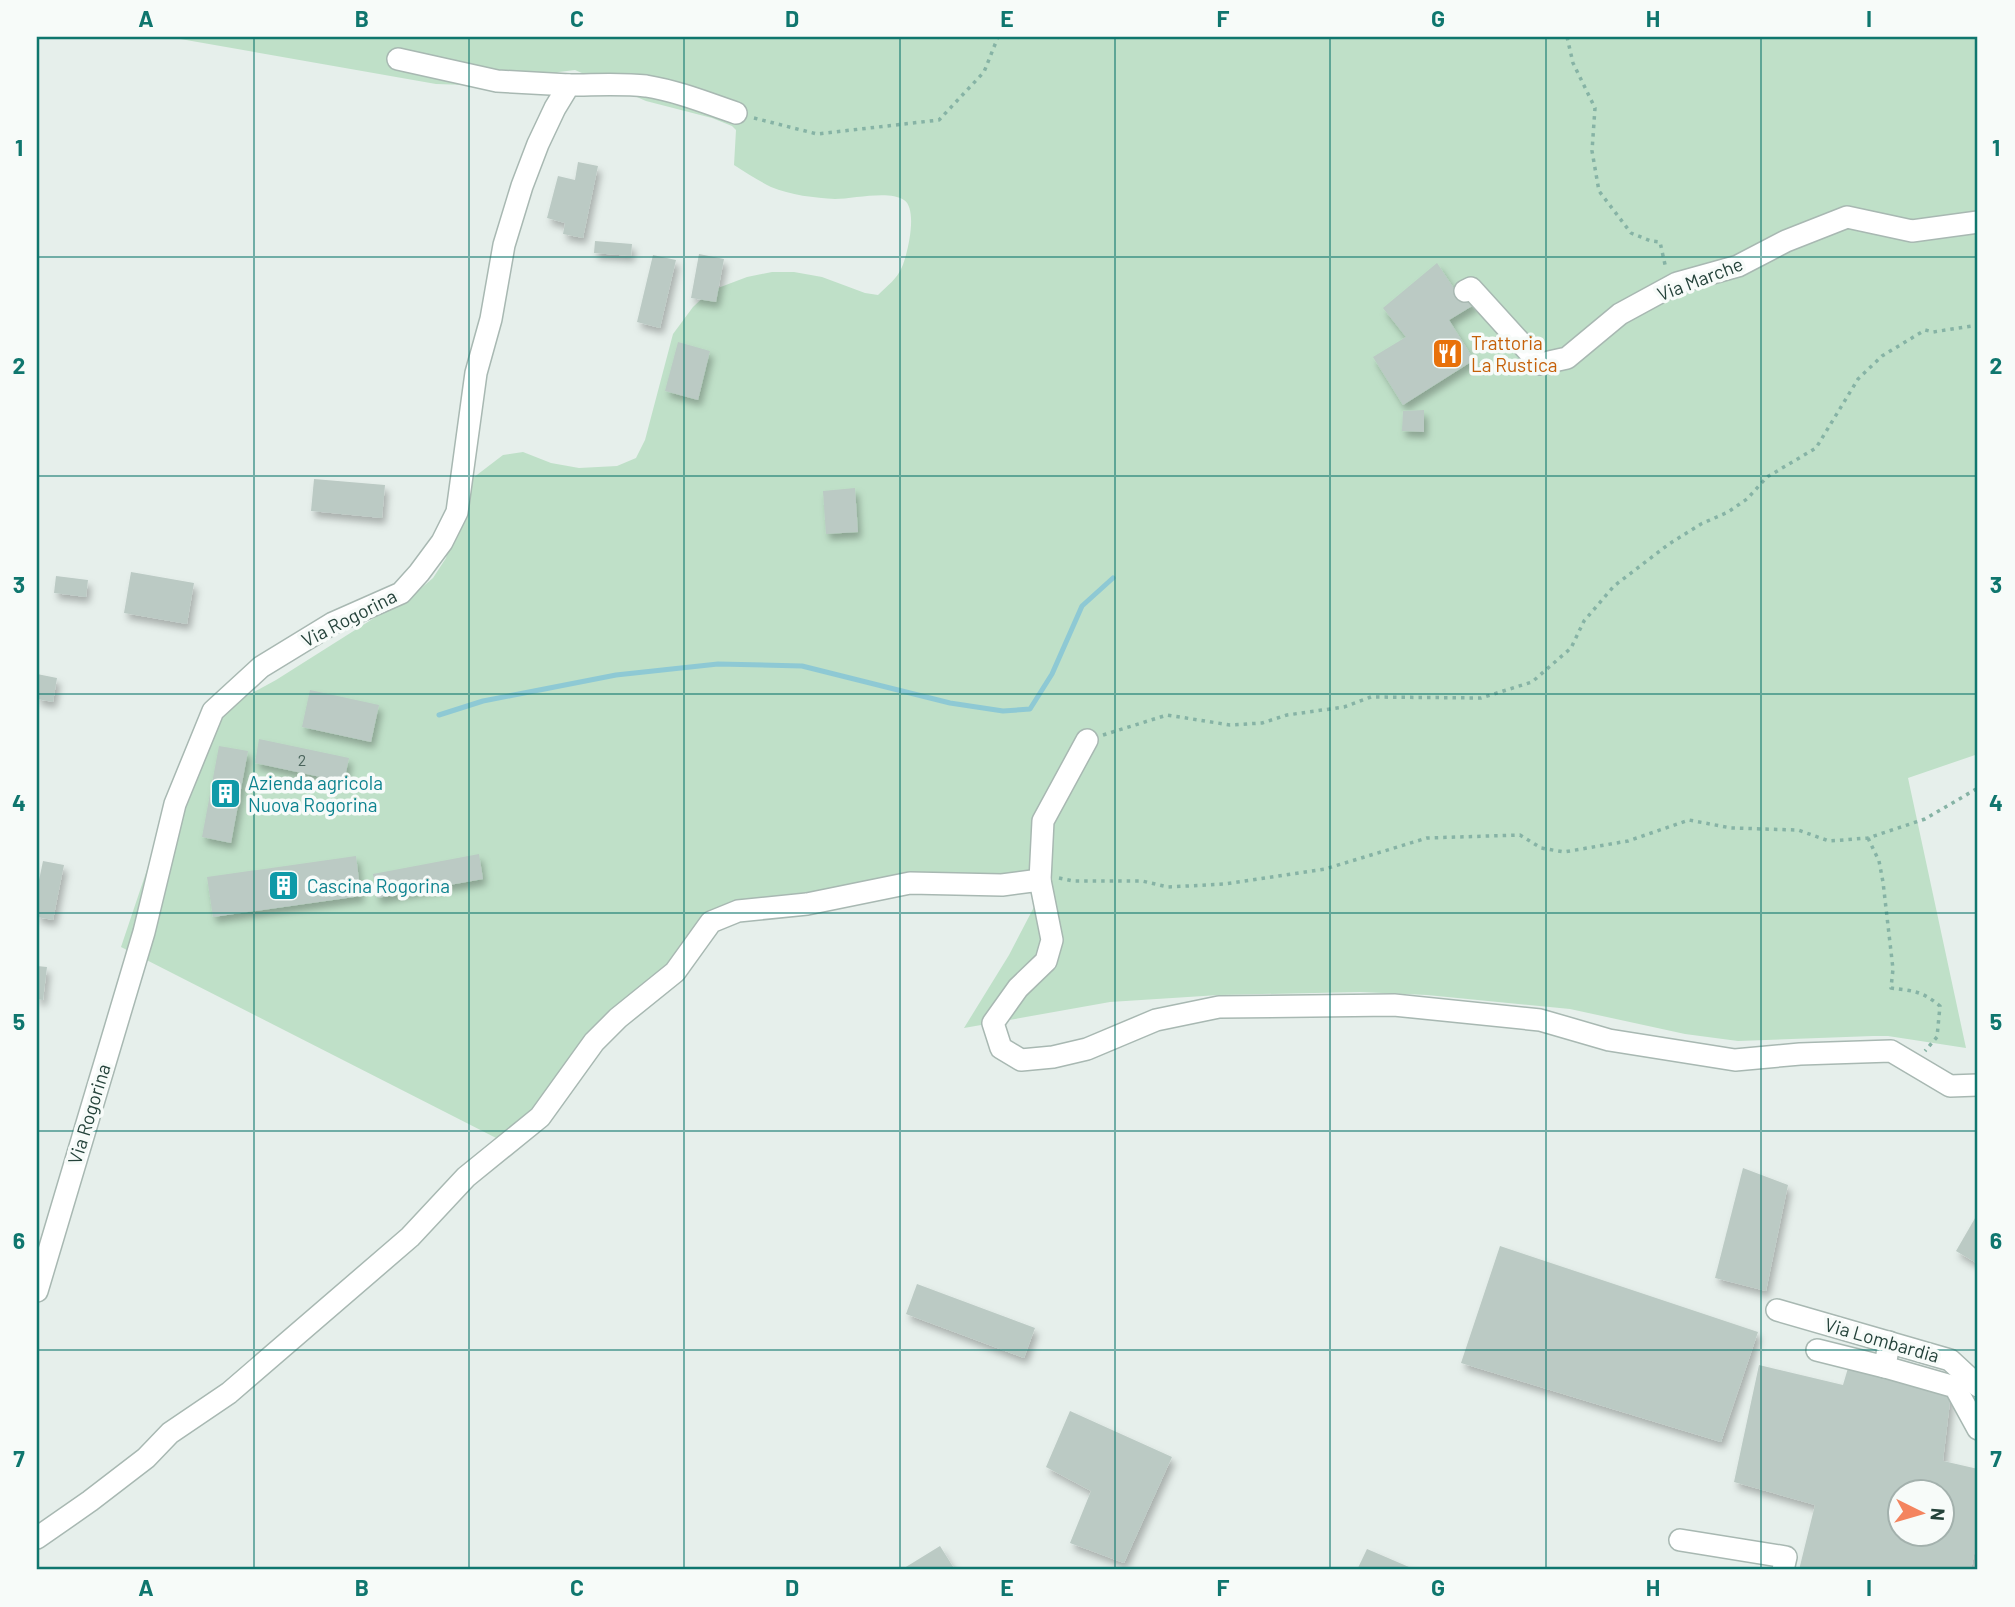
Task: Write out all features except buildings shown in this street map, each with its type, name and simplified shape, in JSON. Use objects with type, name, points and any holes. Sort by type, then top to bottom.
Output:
[{"type":"street","points":[[398,59],[497,81],[646,86],[687,96],[736,113]]},
{"type":"street","name":"Via Rogorina","points":[[37,1291],[144,932],[175,804],[213,712],[261,667],[333,623],[401,593],[442,541],[457,512],[476,373],[491,318],[504,245],[538,144],[569,85]]},
{"type":"street","name":"Via Marche","points":[[1465,291],[1471,288],[1540,364],[1567,358],[1620,314],[1677,283],[1738,266],[1786,241],[1847,217],[1912,231],[1978,222]]},
{"type":"street","points":[[1087,740],[1043,821],[1040,880],[1052,940],[1046,961],[1018,988],[993,1023],[1001,1048],[1021,1060],[1053,1057],[1087,1049],[1156,1020],[1219,1007],[1394,1005],[1541,1020],[1609,1040],[1735,1060],[1800,1054],[1891,1051],[1950,1087],[1978,1085]]},
{"type":"street","points":[[37,1538],[146,1458],[170,1433],[229,1393],[410,1237],[466,1177],[540,1117],[594,1042],[618,1018],[675,972],[711,922],[738,911],[807,904],[910,883],[1002,885],[1040,880]]},
{"type":"street","name":"Via Lombardia","points":[[1777,1310],[1950,1360],[1978,1386]]},
{"type":"street","points":[[1885,1367],[1889,1342]]},
{"type":"street","points":[[1817,1350],[1955,1387],[1978,1429]]},
{"type":"street","points":[[1680,1540],[1786,1557],[1783,1570]]},
{"type":"path","points":[[736,113],[817,134],[939,120],[984,72],[998,37]]},
{"type":"path","points":[[1567,37],[1573,63],[1595,108],[1592,151],[1599,191],[1631,233],[1660,242],[1667,273],[1677,283]]},
{"type":"path","points":[[1087,740],[1167,715],[1230,725],[1262,723],[1287,715],[1344,707],[1371,697],[1481,698],[1532,682],[1571,648],[1584,621],[1614,586],[1669,544],[1747,499],[1767,477],[1816,448],[1858,379],[1882,356],[1925,330],[1933,332],[1978,325]]},
{"type":"path","points":[[1040,880],[1056,877],[1073,881],[1142,881],[1168,887],[1225,884],[1325,869],[1427,838],[1520,835],[1541,848],[1564,852],[1628,841],[1689,820],[1731,828],[1798,830],[1829,841],[1868,838],[1925,819],[1978,788]]},
{"type":"path","points":[[1868,838],[1879,861],[1883,882],[1893,969],[1891,988],[1927,995],[1940,1006],[1937,1037],[1921,1057],[1891,1051]]},
{"type":"green space","points":[[169,37],[1978,37],[1978,754],[1908,778],[1966,1048],[1888,1036],[1738,1041],[1685,1034],[1570,1009],[1427,995],[1360,992],[1219,995],[1110,1002],[964,1028],[1009,955],[1034,907],[1039,892],[1034,877],[723,916],[504,1142],[121,947],[193,733],[243,698],[276,680],[420,589],[433,578],[446,558],[462,492],[469,481],[503,455],[523,452],[551,463],[579,468],[617,466],[636,458],[645,440],[673,334],[693,307],[710,291],[747,277],[772,272],[794,272],[822,277],[878,295],[895,279],[902,267],[911,221],[908,205],[897,197],[880,195],[827,199],[771,187],[734,165],[736,130],[732,126],[646,101],[575,70],[559,72],[527,87],[436,84]]},
{"type":"waterway","points":[[439,715],[483,701],[616,675],[718,664],[802,666],[950,703],[1003,711],[1030,709],[1052,674],[1082,606],[1113,578]]},
{"type":"place","name":"Trattoria La Rustica","points":[[1448,354]]},
{"type":"place","name":"Azienda agricola Nuova Rogorina","points":[[225,794]]},
{"type":"place","name":"Cascina Rogorina","points":[[284,886]]}]
